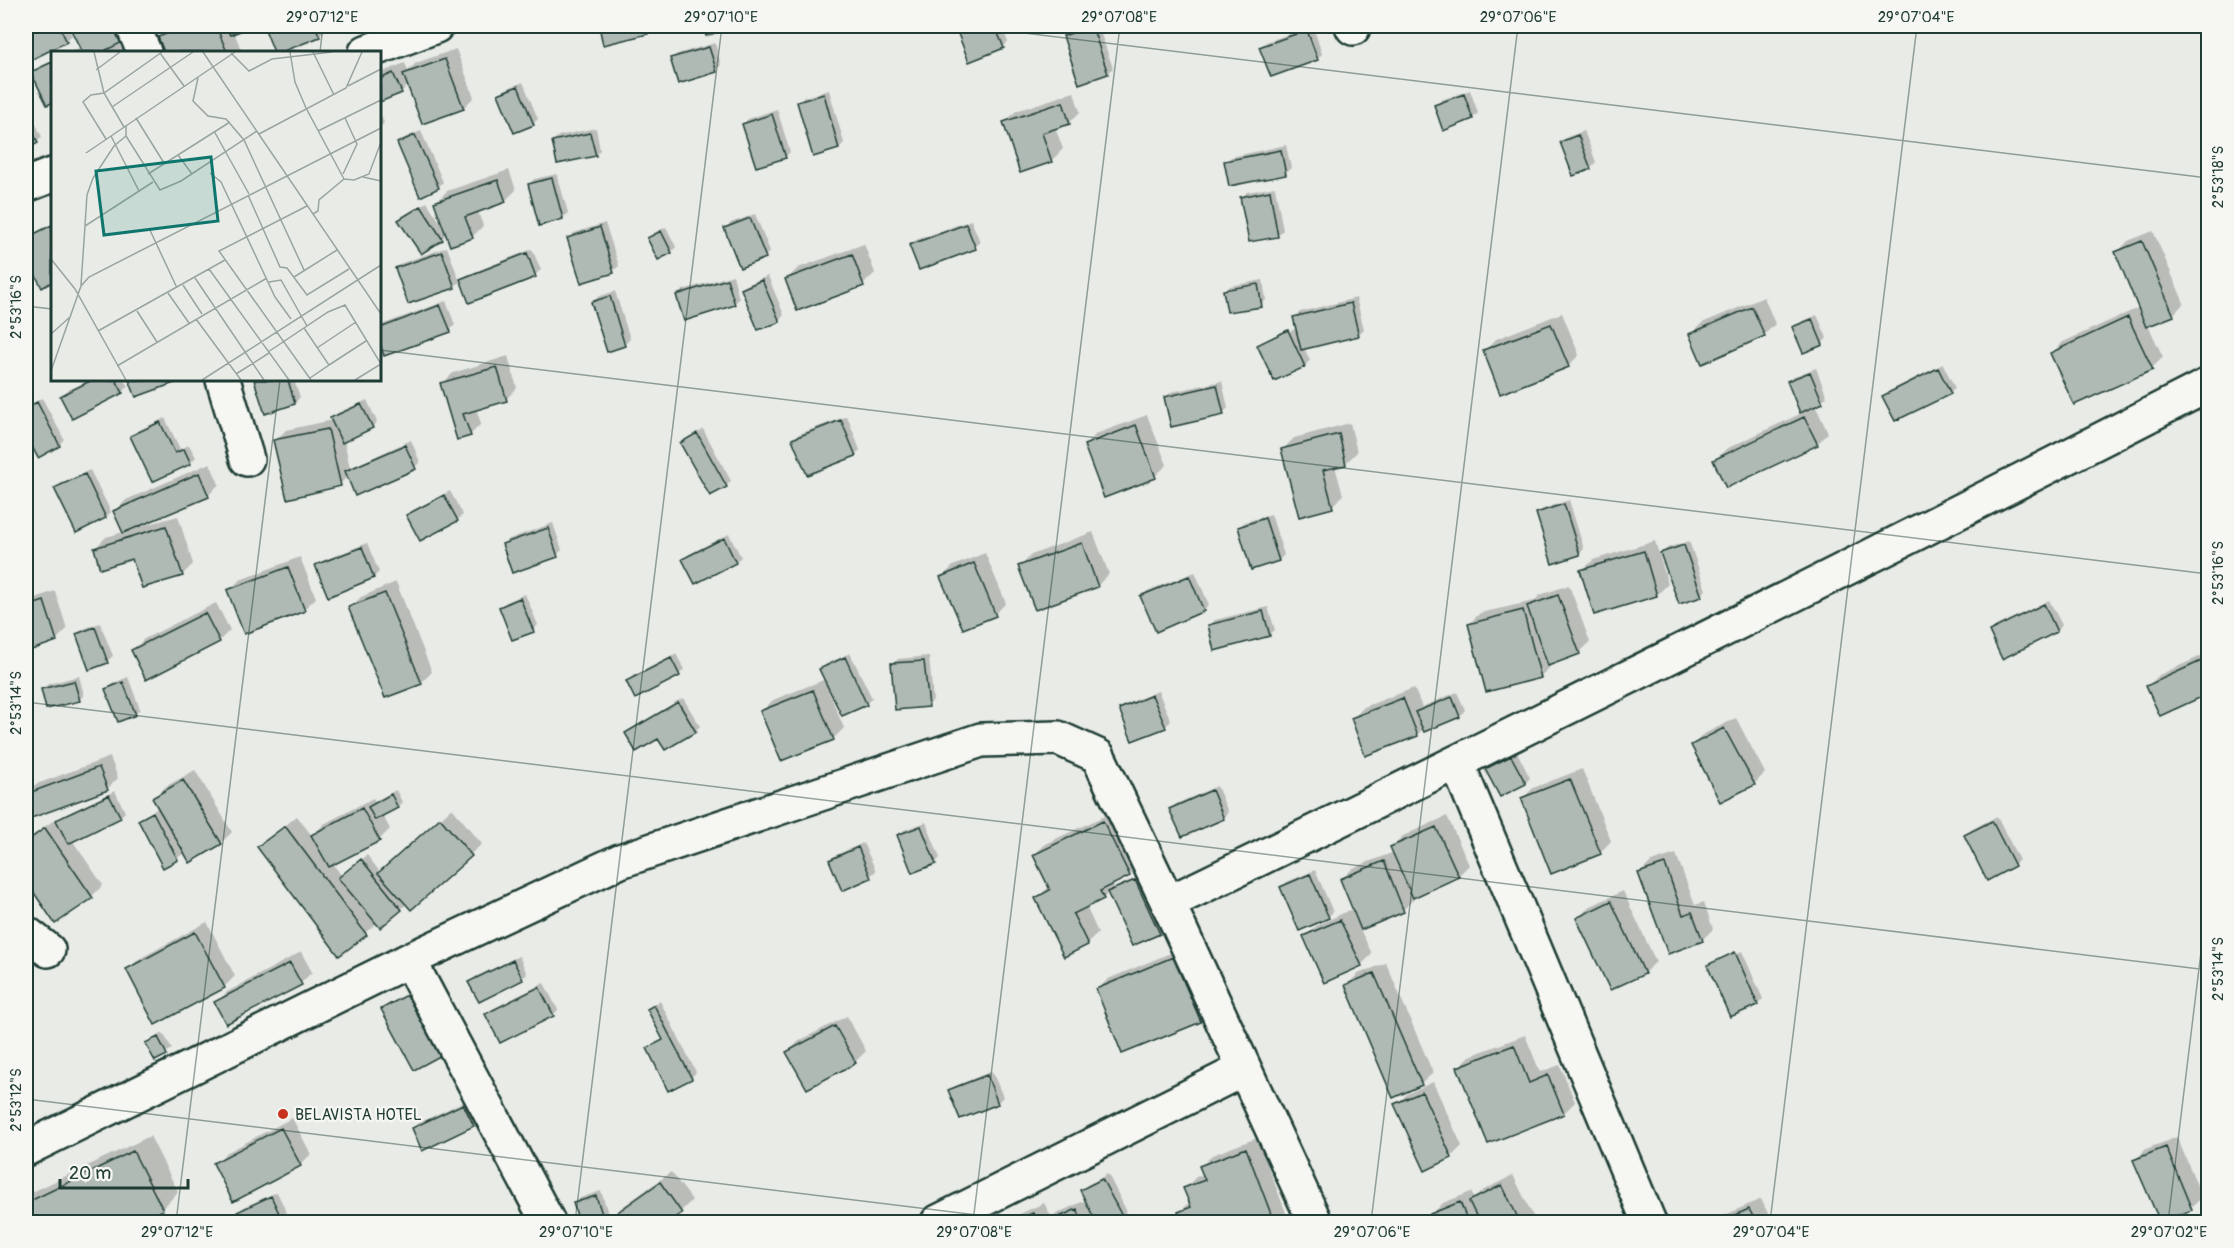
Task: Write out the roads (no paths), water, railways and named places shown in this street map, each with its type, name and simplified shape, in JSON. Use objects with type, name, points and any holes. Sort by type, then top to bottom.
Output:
[{"type":"street","points":[[134,26],[144,51]]},
{"type":"street","points":[[369,51],[436,26]]},
{"type":"street","points":[[26,185],[51,175]]},
{"type":"street","points":[[223,381],[247,459]]},
{"type":"street","points":[[1168,903],[1457,763],[2002,491],[2208,385]]},
{"type":"street","points":[[26,1149],[409,960],[620,861],[981,740],[1058,738],[1098,756],[1315,1222]]},
{"type":"street","points":[[1457,763],[1649,1222]]},
{"type":"street","points":[[409,960],[548,1222]]},
{"type":"street","points":[[938,1222],[1244,1069]]},
{"type":"place","name":"BELAVISTA HOTEL","points":[[283,1114]]}]
